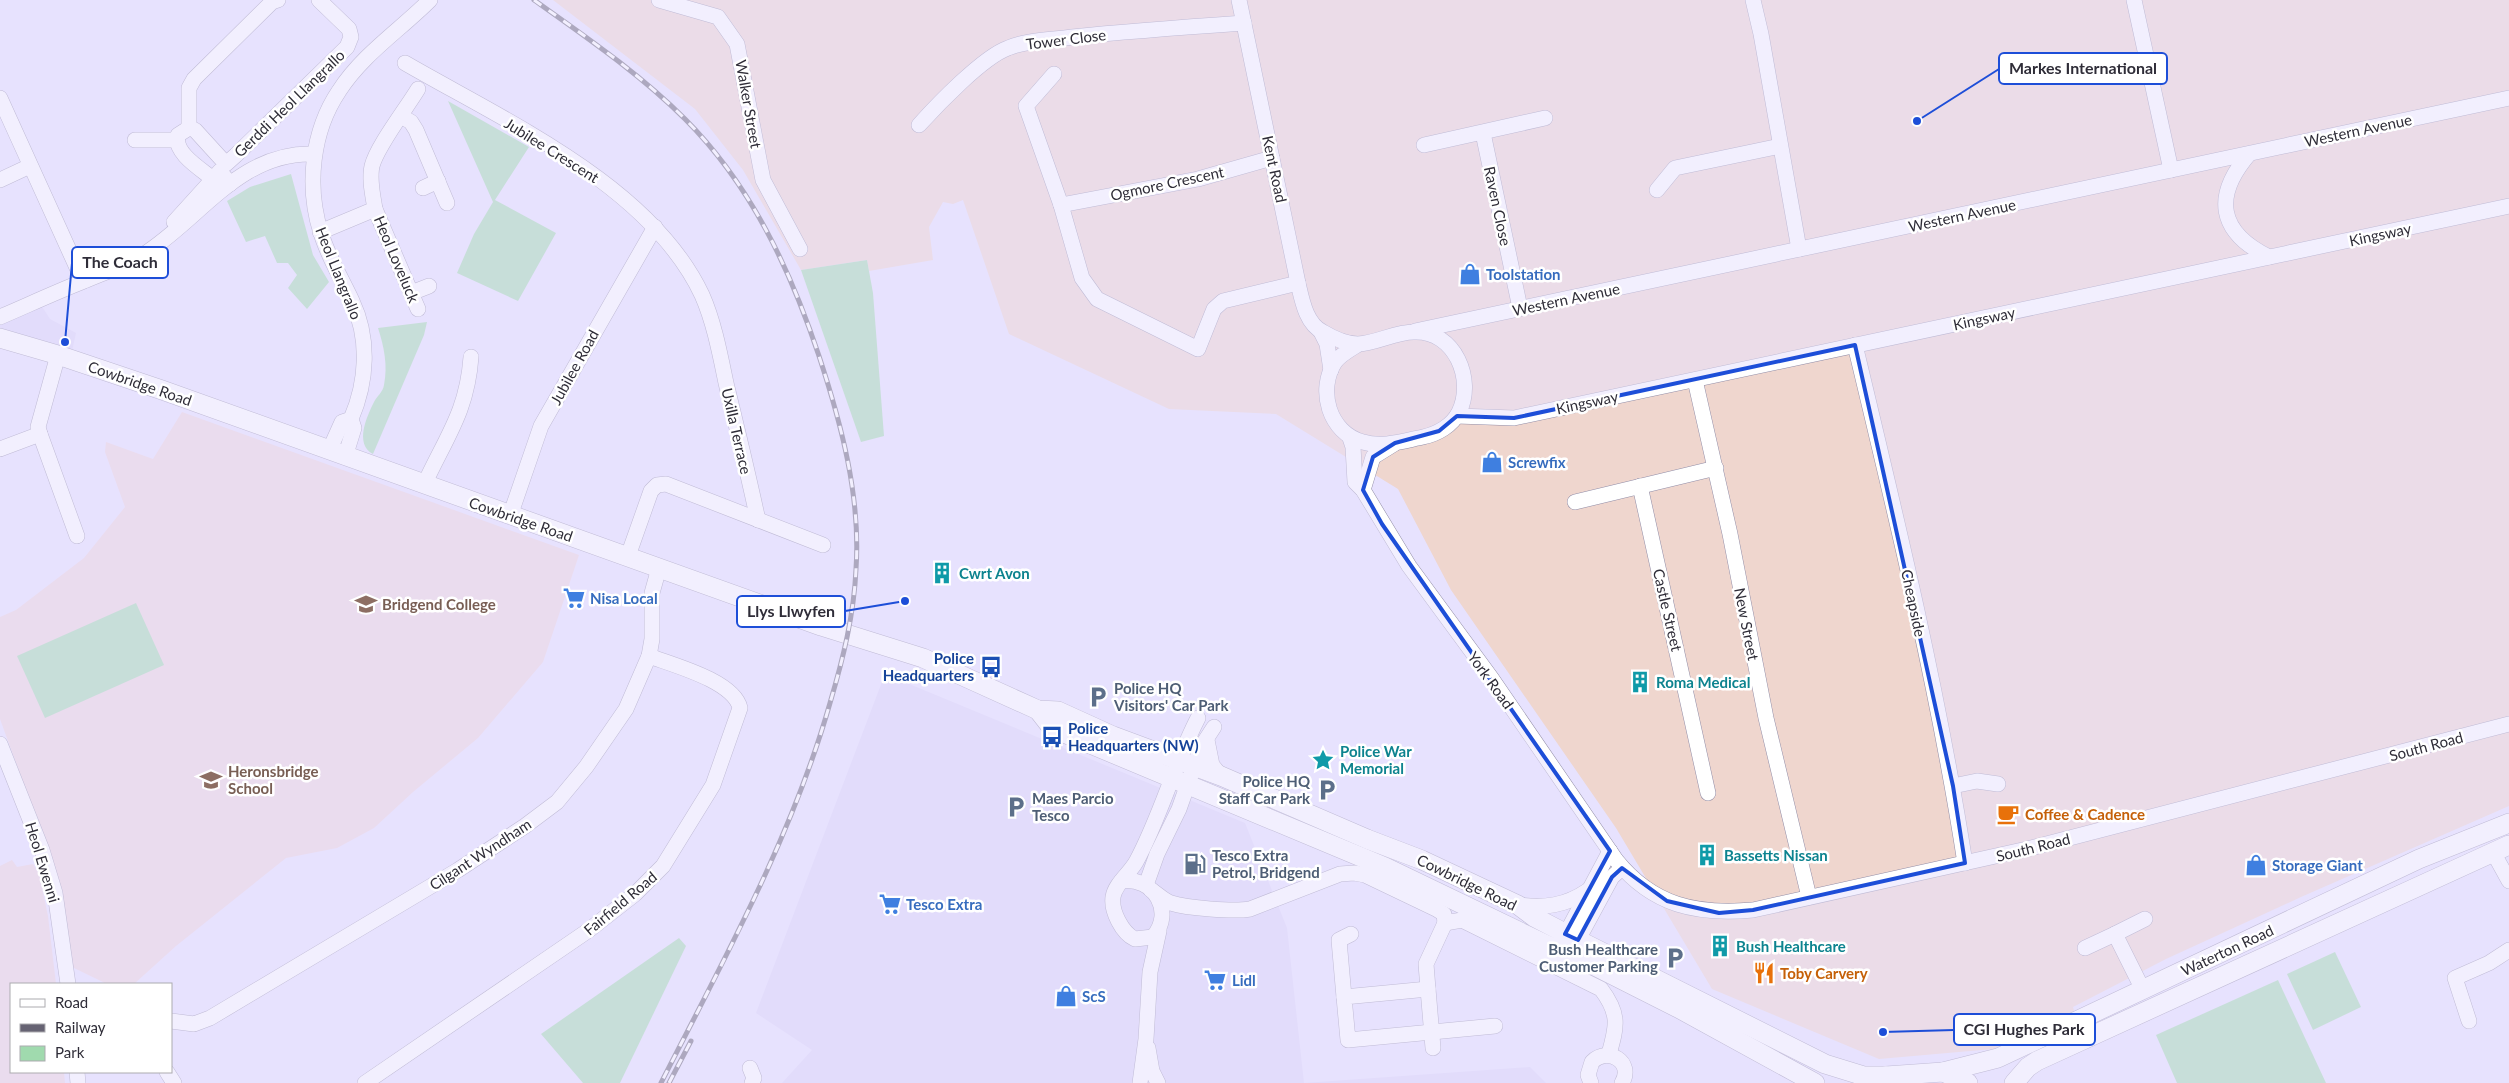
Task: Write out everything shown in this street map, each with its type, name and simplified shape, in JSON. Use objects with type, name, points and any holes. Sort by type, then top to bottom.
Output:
[{"type":"main road","name":"Cowbridge Road","points":[[0,338],[58,355],[162,390],[821,626],[923,658],[1038,710],[1058,711],[1113,736],[1221,776],[1367,839],[1422,860],[1518,905],[1568,944],[1678,1008],[1815,1083]]},
{"type":"main road","name":"Cowbridge Road","points":[[1038,710],[1052,728],[1568,944],[1825,1064],[1864,1076],[1886,1076]]},
{"type":"main road","name":"Waterton Road","points":[[1886,1076],[1943,1072],[1998,1058],[2419,859],[2509,823]]},
{"type":"main road","name":"Waterton Road","points":[[2014,1083],[2024,1071],[2037,1061],[2501,848]]},
{"type":"main road","points":[[1943,1072],[1968,1083]]},
{"type":"main road","points":[[1868,1083],[1886,1076]]},
{"type":"street","points":[[135,140],[176,140],[180,132],[189,128],[191,84],[272,2],[278,0]]},
{"type":"street","name":"Gerddi Heol Llangrallo","points":[[170,236],[171,225],[220,171],[346,47],[351,37],[349,29],[319,0]]},
{"type":"street","name":"Heol Llangrallo","points":[[337,454],[342,422],[351,418],[361,391],[366,366],[364,347],[354,304],[320,232],[314,184],[314,154],[320,133],[345,82],[361,63],[430,0]]},
{"type":"street","name":"Walker Street","points":[[659,0],[718,18],[737,44],[762,180],[800,249]]},
{"type":"street","name":"Kent Road","points":[[1239,0],[1298,283],[1309,318],[1321,332],[1327,344],[1331,370]]},
{"type":"street","points":[[1753,0],[1761,34],[1799,249]]},
{"type":"street","points":[[2134,0],[2171,170]]},
{"type":"street","name":"Tower Close","points":[[919,125],[936,106],[990,58],[1008,48],[1035,42],[1092,35],[1244,23]]},
{"type":"street","name":"Jubilee Crescent","points":[[404,63],[570,159],[622,196],[654,227],[684,261],[702,296],[717,342]]},
{"type":"street","points":[[1054,74],[1026,106],[1061,205],[1082,278],[1098,299],[1198,349],[1214,309],[1223,301],[1298,283]]},
{"type":"street","name":"Heol Loveluck","points":[[418,89],[372,166],[372,190],[375,209],[418,310]]},
{"type":"street","points":[[0,98],[83,281]]},
{"type":"street","name":"Western Avenue","points":[[1415,332],[1520,308],[2509,98]]},
{"type":"street","points":[[401,116],[412,122],[447,203]]},
{"type":"street","points":[[1424,145],[1545,118]]},
{"type":"street","name":"Gerddi Heol Llangrallo","points":[[189,128],[200,134],[220,171],[230,184]]},
{"type":"street","name":"Raven Close","points":[[1483,133],[1520,308]]},
{"type":"street","name":"Gerddi Heol Llangrallo","points":[[176,140],[180,150],[220,171]]},
{"type":"street","points":[[1657,190],[1675,168],[1780,146]]},
{"type":"street","points":[[0,317],[124,265],[170,236],[230,184],[258,164],[274,158],[295,154],[314,154]]},
{"type":"street","points":[[2249,154],[2228,185],[2224,205],[2226,216],[2236,234],[2269,257]]},
{"type":"street","name":"Ogmore Crescent","points":[[1061,205],[1198,179],[1272,158]]},
{"type":"street","points":[[0,180],[30,166]]},
{"type":"street","points":[[423,188],[438,181]]},
{"type":"street","name":"Kingsway","points":[[1457,416],[1514,418],[2509,206]]},
{"type":"street","name":"Heol Loveluck","points":[[320,232],[375,209]]},
{"type":"street","name":"Jubilee Road","points":[[510,516],[541,426],[654,227]]},
{"type":"street","points":[[411,293],[429,286]]},
{"type":"street","points":[[1321,332],[1345,342],[1359,344]]},
{"type":"street","points":[[1415,332],[1427,334],[1448,346],[1463,368],[1465,392],[1457,416],[1438,431],[1395,443],[1378,444],[1350,438],[1334,421],[1328,409],[1326,397],[1331,370],[1344,353],[1359,344],[1415,332]]},
{"type":"street","name":"Uxilla Terrace","points":[[717,342],[758,520]]},
{"type":"street","name":"Cheapside","points":[[1855,345],[1891,496],[1953,786],[1965,863]]},
{"type":"street","points":[[58,355],[38,427],[77,536]]},
{"type":"street","points":[[424,485],[458,420],[469,384],[471,357]]},
{"type":"street","name":"New Street","points":[[1695,380],[1716,468],[1766,718],[1809,898]]},
{"type":"street","points":[[0,449],[40,434]]},
{"type":"street","name":"York Road","points":[[1350,438],[1353,447],[1354,482],[1363,490],[1409,566],[1492,679],[1622,868]]},
{"type":"street","points":[[1363,490],[1373,457],[1395,443]]},
{"type":"street","points":[[1575,502],[1716,468]]},
{"type":"street","points":[[628,556],[651,491],[657,485],[666,484],[823,545]]},
{"type":"street","name":"Castle Street","points":[[1640,486],[1708,793]]},
{"type":"street","name":"Cilgant Wyndham","points":[[172,1021],[194,1024],[210,1018],[458,870],[526,826],[557,802],[586,767],[626,709],[649,656],[652,639],[652,593],[659,568]]},
{"type":"street","name":"Fairfield Road","points":[[365,1083],[589,930],[635,894],[662,866],[713,785],[740,708],[738,702],[720,684],[649,656]]},
{"type":"street","points":[[1150,972],[1144,952],[1134,939],[1125,932],[1113,908],[1114,890],[1140,854],[1180,781],[1187,764],[1198,718]]},
{"type":"street","name":"South Road","points":[[1622,868],[1667,901],[1687,909],[1719,913],[1753,910],[1965,863],[2509,724]]},
{"type":"street","points":[[1187,764],[1207,740],[1214,726]]},
{"type":"street","points":[[1207,740],[1212,765],[1221,776]]},
{"type":"street","name":"Heol Ewenni","points":[[0,744],[42,850],[56,893],[68,983]]},
{"type":"street","points":[[1140,1083],[1146,1039],[1150,972],[1161,926],[1162,909],[1149,887],[1157,854],[1180,809],[1180,781]]},
{"type":"street","points":[[1953,786],[1977,781],[1998,784]]},
{"type":"street","points":[[2501,848],[2509,881]]},
{"type":"street","points":[[1568,944],[1587,891],[1610,851]]},
{"type":"street","points":[[1568,944],[1612,877],[1622,868]]},
{"type":"street","points":[[1121,882],[1131,880],[1149,887],[1169,902],[1186,907],[1240,911],[1250,909],[1340,874],[1354,873],[1365,875],[1436,909],[1444,914],[1445,923],[1426,964],[1432,1040]]},
{"type":"street","points":[[1518,905],[1552,907],[1575,899],[1587,891]]},
{"type":"street","points":[[1134,939],[1153,938],[1161,926],[1186,907]]},
{"type":"street","points":[[2085,948],[2145,919]]},
{"type":"street","points":[[1445,923],[1462,920],[1601,989],[1612,1004],[1616,1018],[1609,1054]]},
{"type":"street","points":[[1350,934],[1339,940],[1348,1040],[1432,1040],[1495,1026]]},
{"type":"street","points":[[2115,934],[2143,990]]},
{"type":"street","points":[[2470,1021],[2455,978],[2489,964],[2509,950]]},
{"type":"street","points":[[1344,997],[1428,989]]},
{"type":"street","points":[[1146,1039],[1152,1071],[1158,1083]]},
{"type":"street","points":[[1591,1083],[1588,1075],[1592,1062],[1602,1055],[1609,1054],[1619,1059],[1624,1067],[1625,1075],[1622,1083]]},
{"type":"highlighted area","points":[[1855,345],[1953,786],[1965,863],[1753,910],[1719,913],[1667,901],[1622,868],[1612,877],[1578,940],[1565,934],[1610,851],[1382,524],[1363,490],[1373,457],[1395,443],[1439,431],[1457,416],[1514,418]]},
{"type":"shaded area","points":[[553,0],[2509,0],[2509,806],[2301,897],[2166,959],[2073,1007],[2074,1011],[1993,1049],[1879,1059],[1712,989],[1616,828],[1451,590],[1398,489],[1276,414],[1169,409],[1009,334],[963,200],[953,204],[943,202],[929,227],[933,260],[869,271],[867,260],[801,270],[743,170],[695,109]]},
{"type":"shaded area","points":[[39,302],[50,319],[76,333],[72,351],[0,330],[0,321]]},
{"type":"shaded area","points":[[182,412],[579,555],[543,662],[478,738],[413,792],[374,828],[337,848],[286,858],[176,946],[135,983],[105,983],[72,967],[59,881],[0,719],[0,617],[16,610],[84,558],[125,507],[105,452],[106,442],[153,459]]},
{"type":"shaded area","points":[[885,674],[1245,823],[1287,928],[1304,1083],[782,1083],[812,1050],[756,1013]]},
{"type":"shaded area","points":[[12,860],[17,867],[33,864],[39,874],[48,916],[56,983],[10,983],[10,1073],[64,1073],[65,1083],[0,1083],[0,866]]},
{"type":"shaded area","points":[[1530,1067],[1546,1083],[1304,1083]]},
{"type":"green space","points":[[448,101],[529,147],[495,200],[556,233],[518,301],[457,273],[474,234],[493,202]]},
{"type":"green space","points":[[291,174],[313,255],[329,282],[307,309],[288,288],[297,275],[288,263],[277,263],[265,236],[246,242],[227,201],[250,187]]},
{"type":"green space","points":[[867,260],[873,293],[884,436],[861,442],[801,270]]},
{"type":"green space","points":[[427,322],[424,335],[373,454],[364,444],[363,437],[368,415],[382,390],[385,378],[385,356],[378,328]]},
{"type":"green space","points":[[136,603],[164,665],[45,718],[17,656]]},
{"type":"green space","points":[[679,938],[686,946],[620,1083],[583,1083],[541,1034]]},
{"type":"green space","points":[[2335,952],[2361,1007],[2313,1030],[2287,974]]},
{"type":"green space","points":[[2278,980],[2326,1083],[2177,1083],[2156,1035]]},
{"type":"railway","points":[[534,0],[612,56],[668,102],[709,145],[749,200],[781,260],[808,324],[835,407],[848,461],[852,488],[857,542],[853,603],[839,670],[814,753],[796,801],[755,897],[661,1083]]},
{"type":"railway","points":[[669,1083],[691,1041]]},
{"type":"place","name":"Markes International","points":[[1917,121]]},
{"type":"place","name":"Toolstation","points":[[1470,274]]},
{"type":"place","name":"The Coach","points":[[65,342]]},
{"type":"place","name":"Screwfix","points":[[1492,462]]},
{"type":"place","name":"Cwrt Avon","points":[[942,573]]},
{"type":"place","name":"Nisa Local","points":[[574,598]]},
{"type":"place","name":"Llys Llwyfen","points":[[905,601]]},
{"type":"place","name":"Bridgend College","points":[[366,604]]},
{"type":"place","name":"Police Headquarters","points":[[991,667]]},
{"type":"place","name":"Roma Medical","points":[[1640,682]]},
{"type":"place","name":"Police HQ Visitors' Car Park","points":[[1098,697]]},
{"type":"place","name":"Police Headquarters (NW)","points":[[1052,737]]},
{"type":"place","name":"Police War Memorial","points":[[1323,760]]},
{"type":"place","name":"Heronsbridge School","points":[[211,780]]},
{"type":"place","name":"Police HQ Staff Car Park","points":[[1327,790]]},
{"type":"place","name":"Maes Parcio Tesco","points":[[1016,807]]},
{"type":"place","name":"Coffee & Cadence","points":[[2008,814]]},
{"type":"place","name":"Bassetts Nissan","points":[[1707,855]]},
{"type":"place","name":"Tesco Extra Petrol, Bridgend","points":[[1195,864]]},
{"type":"place","name":"Storage Giant","points":[[2256,865]]},
{"type":"place","name":"Tesco Extra","points":[[890,904]]},
{"type":"place","name":"Bush Healthcare","points":[[1720,946]]},
{"type":"place","name":"Bush Healthcare Customer Parking","points":[[1675,958]]},
{"type":"place","name":"Toby Carvery","points":[[1764,973]]},
{"type":"place","name":"Lidl","points":[[1215,980]]},
{"type":"place","name":"ScS","points":[[1066,996]]},
{"type":"place","name":"CGI Hughes Park","points":[[1883,1032]]}]
